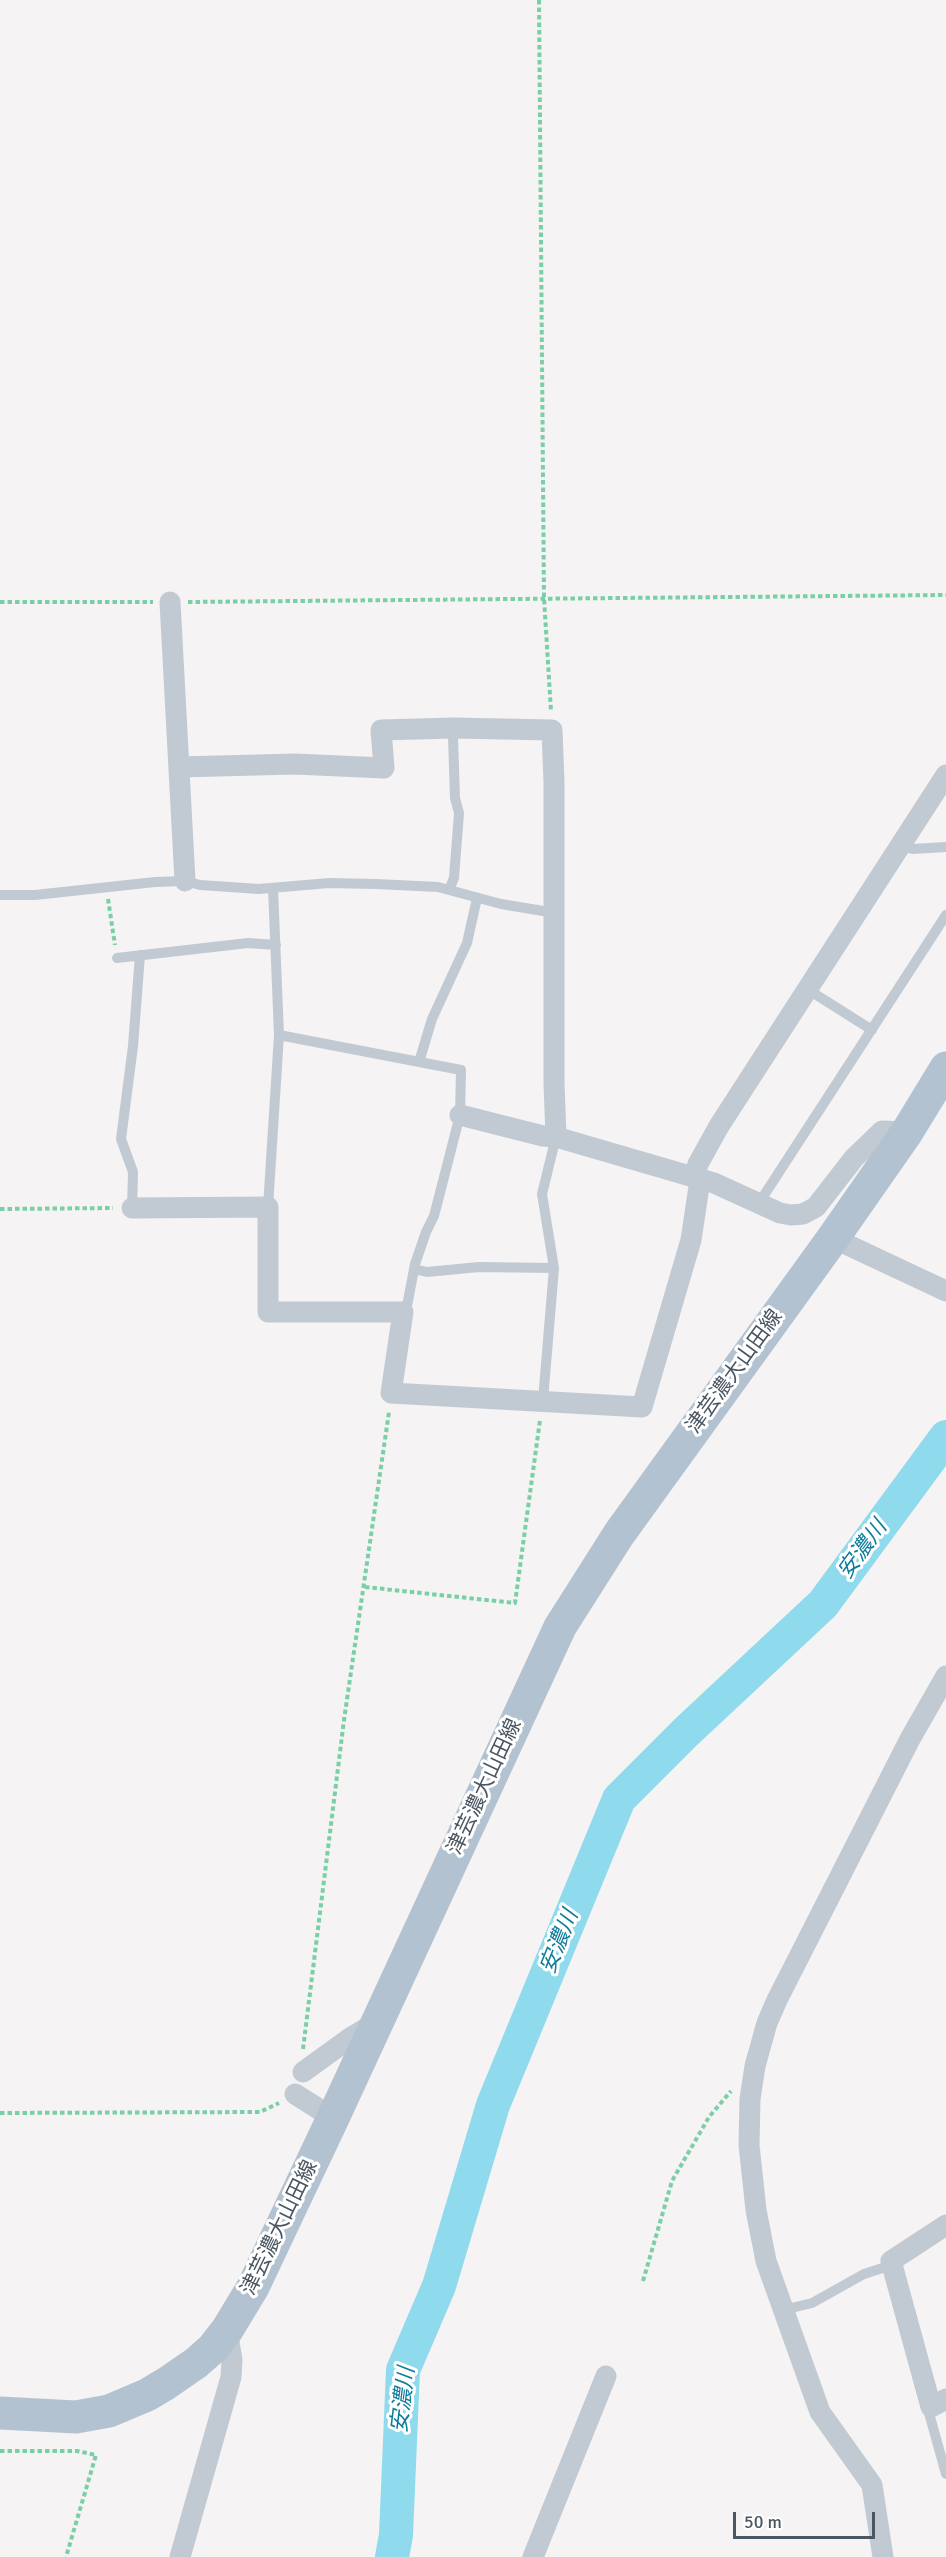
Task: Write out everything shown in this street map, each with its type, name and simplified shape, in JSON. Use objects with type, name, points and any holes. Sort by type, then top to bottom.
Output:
[{"type":"main road","name":"津芸濃大山田線","points":[[0,2413],[76,2417],[109,2411],[147,2395],[167,2383],[205,2355],[226,2330],[253,2287],[560,1627],[625,1525],[841,1241],[946,1068]]},
{"type":"street","points":[[170,602],[184,881]]},
{"type":"street","points":[[179,767],[295,764],[384,768],[381,730],[455,728],[552,730],[556,1137]]},
{"type":"street","points":[[132,1208],[268,1207],[268,1312],[404,1312],[392,1393],[642,1407],[691,1240],[698,1164],[718,1126],[946,775]]},
{"type":"street","points":[[460,1115],[556,1137],[714,1183],[780,1213],[803,1214],[816,1207],[854,1158],[882,1131],[907,1132]]},
{"type":"street","points":[[841,1241],[946,1291]]},
{"type":"street","points":[[883,2557],[872,2485],[820,2412],[766,2261],[756,2210],[749,2145],[750,2099],[755,2066],[767,2023],[777,2000],[910,1739],[946,1676]]},
{"type":"street","points":[[303,2072],[350,2038],[375,2024]]},
{"type":"street","points":[[295,2094],[333,2118]]},
{"type":"street","points":[[939,2403],[891,2261],[946,2225]]},
{"type":"street","points":[[180,2557],[231,2377],[232,2360],[226,2330]]},
{"type":"street","points":[[533,2557],[606,2376]]},
{"type":"lane","points":[[448,890],[454,878],[459,813],[455,798],[453,737],[455,728]]},
{"type":"lane","points":[[901,844],[912,849],[946,847]]},
{"type":"lane","points":[[0,895],[35,895],[155,882],[184,881],[200,885],[273,888],[329,883],[438,887],[477,898],[555,913]]},
{"type":"lane","points":[[268,1207],[279,1035],[273,888]]},
{"type":"lane","points":[[419,1062],[432,1019],[467,944],[477,898]]},
{"type":"lane","points":[[759,1203],[946,915]]},
{"type":"lane","points":[[117,958],[248,943],[276,945]]},
{"type":"lane","points":[[132,1208],[133,1172],[121,1139],[133,1046],[140,956]]},
{"type":"lane","points":[[807,989],[872,1030]]},
{"type":"lane","points":[[279,1035],[461,1070],[460,1115],[434,1216],[426,1232],[414,1269],[404,1312]]},
{"type":"lane","points":[[543,1400],[554,1268],[542,1194],[556,1137]]},
{"type":"lane","points":[[414,1269],[427,1272],[436,1269],[479,1267],[554,1268]]},
{"type":"lane","points":[[783,2310],[812,2303],[864,2274],[892,2265]]},
{"type":"lane","points":[[939,2403],[929,2414],[946,2474]]},
{"type":"path","points":[[539,0],[544,597],[552,730]]},
{"type":"path","points":[[0,602],[946,595]]},
{"type":"path","points":[[106,887],[117,958]]},
{"type":"path","points":[[0,1209],[132,1208]]},
{"type":"path","points":[[303,2072],[304,2040],[344,1720],[366,1587],[392,1393]]},
{"type":"path","points":[[366,1587],[515,1603],[543,1400]]},
{"type":"path","points":[[643,2281],[672,2181],[709,2117],[725,2096],[741,2086]]},
{"type":"path","points":[[0,2113],[260,2112],[295,2094]]},
{"type":"path","points":[[0,2451],[77,2451],[96,2455],[66,2557]]},
{"type":"waterway","name":"安濃川","points":[[392,2557],[396,2535],[403,2370],[439,2286],[493,2105],[619,1799],[686,1732],[823,1604],[946,1437]]}]
